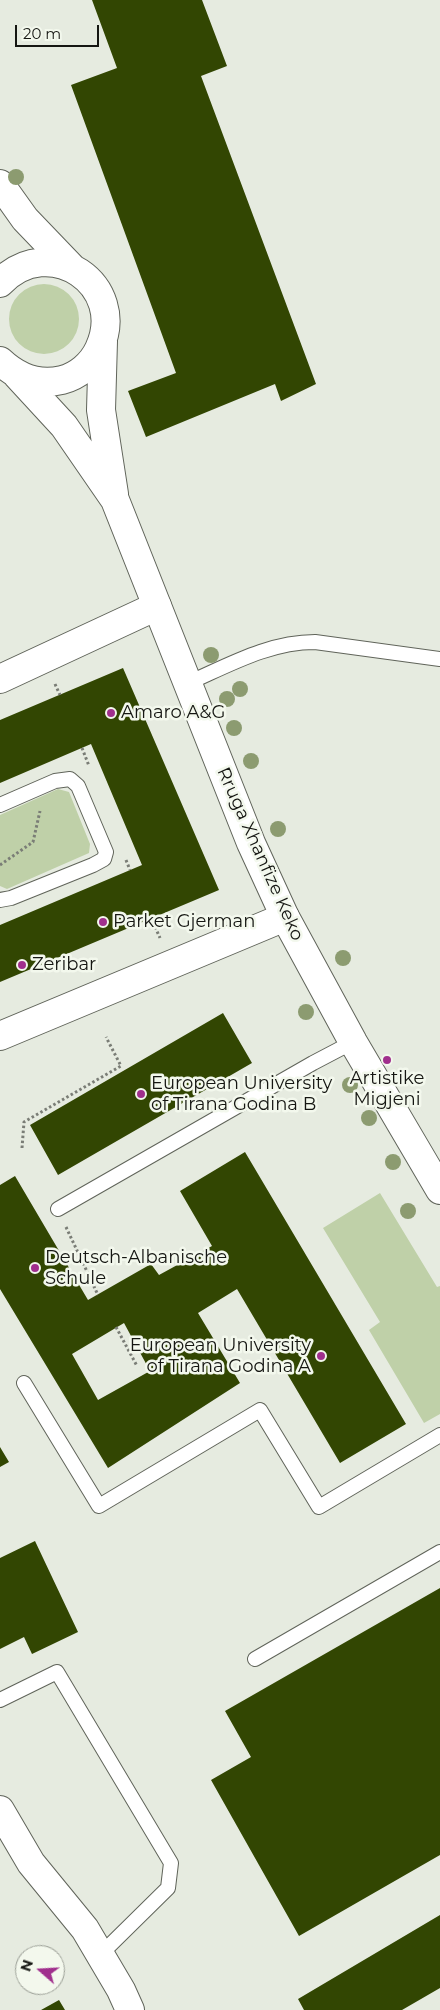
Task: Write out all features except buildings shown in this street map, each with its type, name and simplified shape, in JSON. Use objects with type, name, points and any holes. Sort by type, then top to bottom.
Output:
[{"type":"main road","points":[[0,184],[25,219],[72,268]]},
{"type":"main road","points":[[0,283],[22,266],[39,262],[56,262],[72,268]]},
{"type":"main road","name":"Rruga Xhanfize Keko","points":[[72,268],[86,277],[97,291],[104,306],[106,323],[103,340],[101,410],[115,500],[251,843],[285,917],[353,1042],[440,1190]]},
{"type":"main road","points":[[7,369],[33,381],[51,383],[68,378],[83,369],[96,356],[103,340]]},
{"type":"main road","name":"Rruga Xhanfize Keko","points":[[7,369],[64,426],[115,500]]},
{"type":"main road","points":[[0,679],[157,606]]},
{"type":"main road","points":[[0,1036],[285,917]]},
{"type":"main road","points":[[0,1810],[31,1863],[71,1910],[100,1955],[130,2010]]},
{"type":"lane","points":[[188,683],[267,648],[295,642],[314,642],[440,660]]},
{"type":"lane","points":[[0,805],[46,785],[70,779],[78,786],[104,843],[106,852],[104,859],[20,894],[0,900]]},
{"type":"lane","points":[[58,1209],[312,1063],[353,1042]]},
{"type":"lane","points":[[24,1383],[99,1506],[260,1410],[320,1507],[440,1435]]},
{"type":"lane","points":[[255,1659],[440,1552]]},
{"type":"lane","points":[[0,1700],[57,1672],[171,1863],[168,1888],[100,1955]]},
{"type":"path","points":[[0,864],[33,842],[46,785]]},
{"type":"path","points":[[22,1148],[24,1122],[121,1066],[106,1037]]},
{"type":"path","points":[[58,1209],[98,1295]]},
{"type":"path","points":[[116,1328],[137,1366]]},
{"type":"green space","points":[[44,284],[57,287],[69,294],[76,306],[79,319],[76,332],[69,344],[57,351],[44,354],[31,351],[19,344],[12,332],[9,319],[12,306],[19,294],[31,287]]},
{"type":"green space","points":[[58,789],[69,792],[90,844],[89,853],[7,889],[0,886],[0,815]]},
{"type":"green space","points":[[380,1193],[437,1287],[440,1286],[440,1414],[424,1423],[369,1330],[380,1322],[323,1228]]},
{"type":"place","name":"Amaro A&G","points":[[111,713]]},
{"type":"place","name":"Parket Gjerman","points":[[103,922]]},
{"type":"place","name":"Zeribar","points":[[22,965]]},
{"type":"place","name":"Artistike Migjeni","points":[[387,1060]]},
{"type":"place","name":"European University of Tirana Godina B","points":[[141,1094]]},
{"type":"place","name":"Deutsch-Albanische Schule","points":[[35,1268]]},
{"type":"place","name":"European University of Tirana Godina A","points":[[321,1356]]}]
